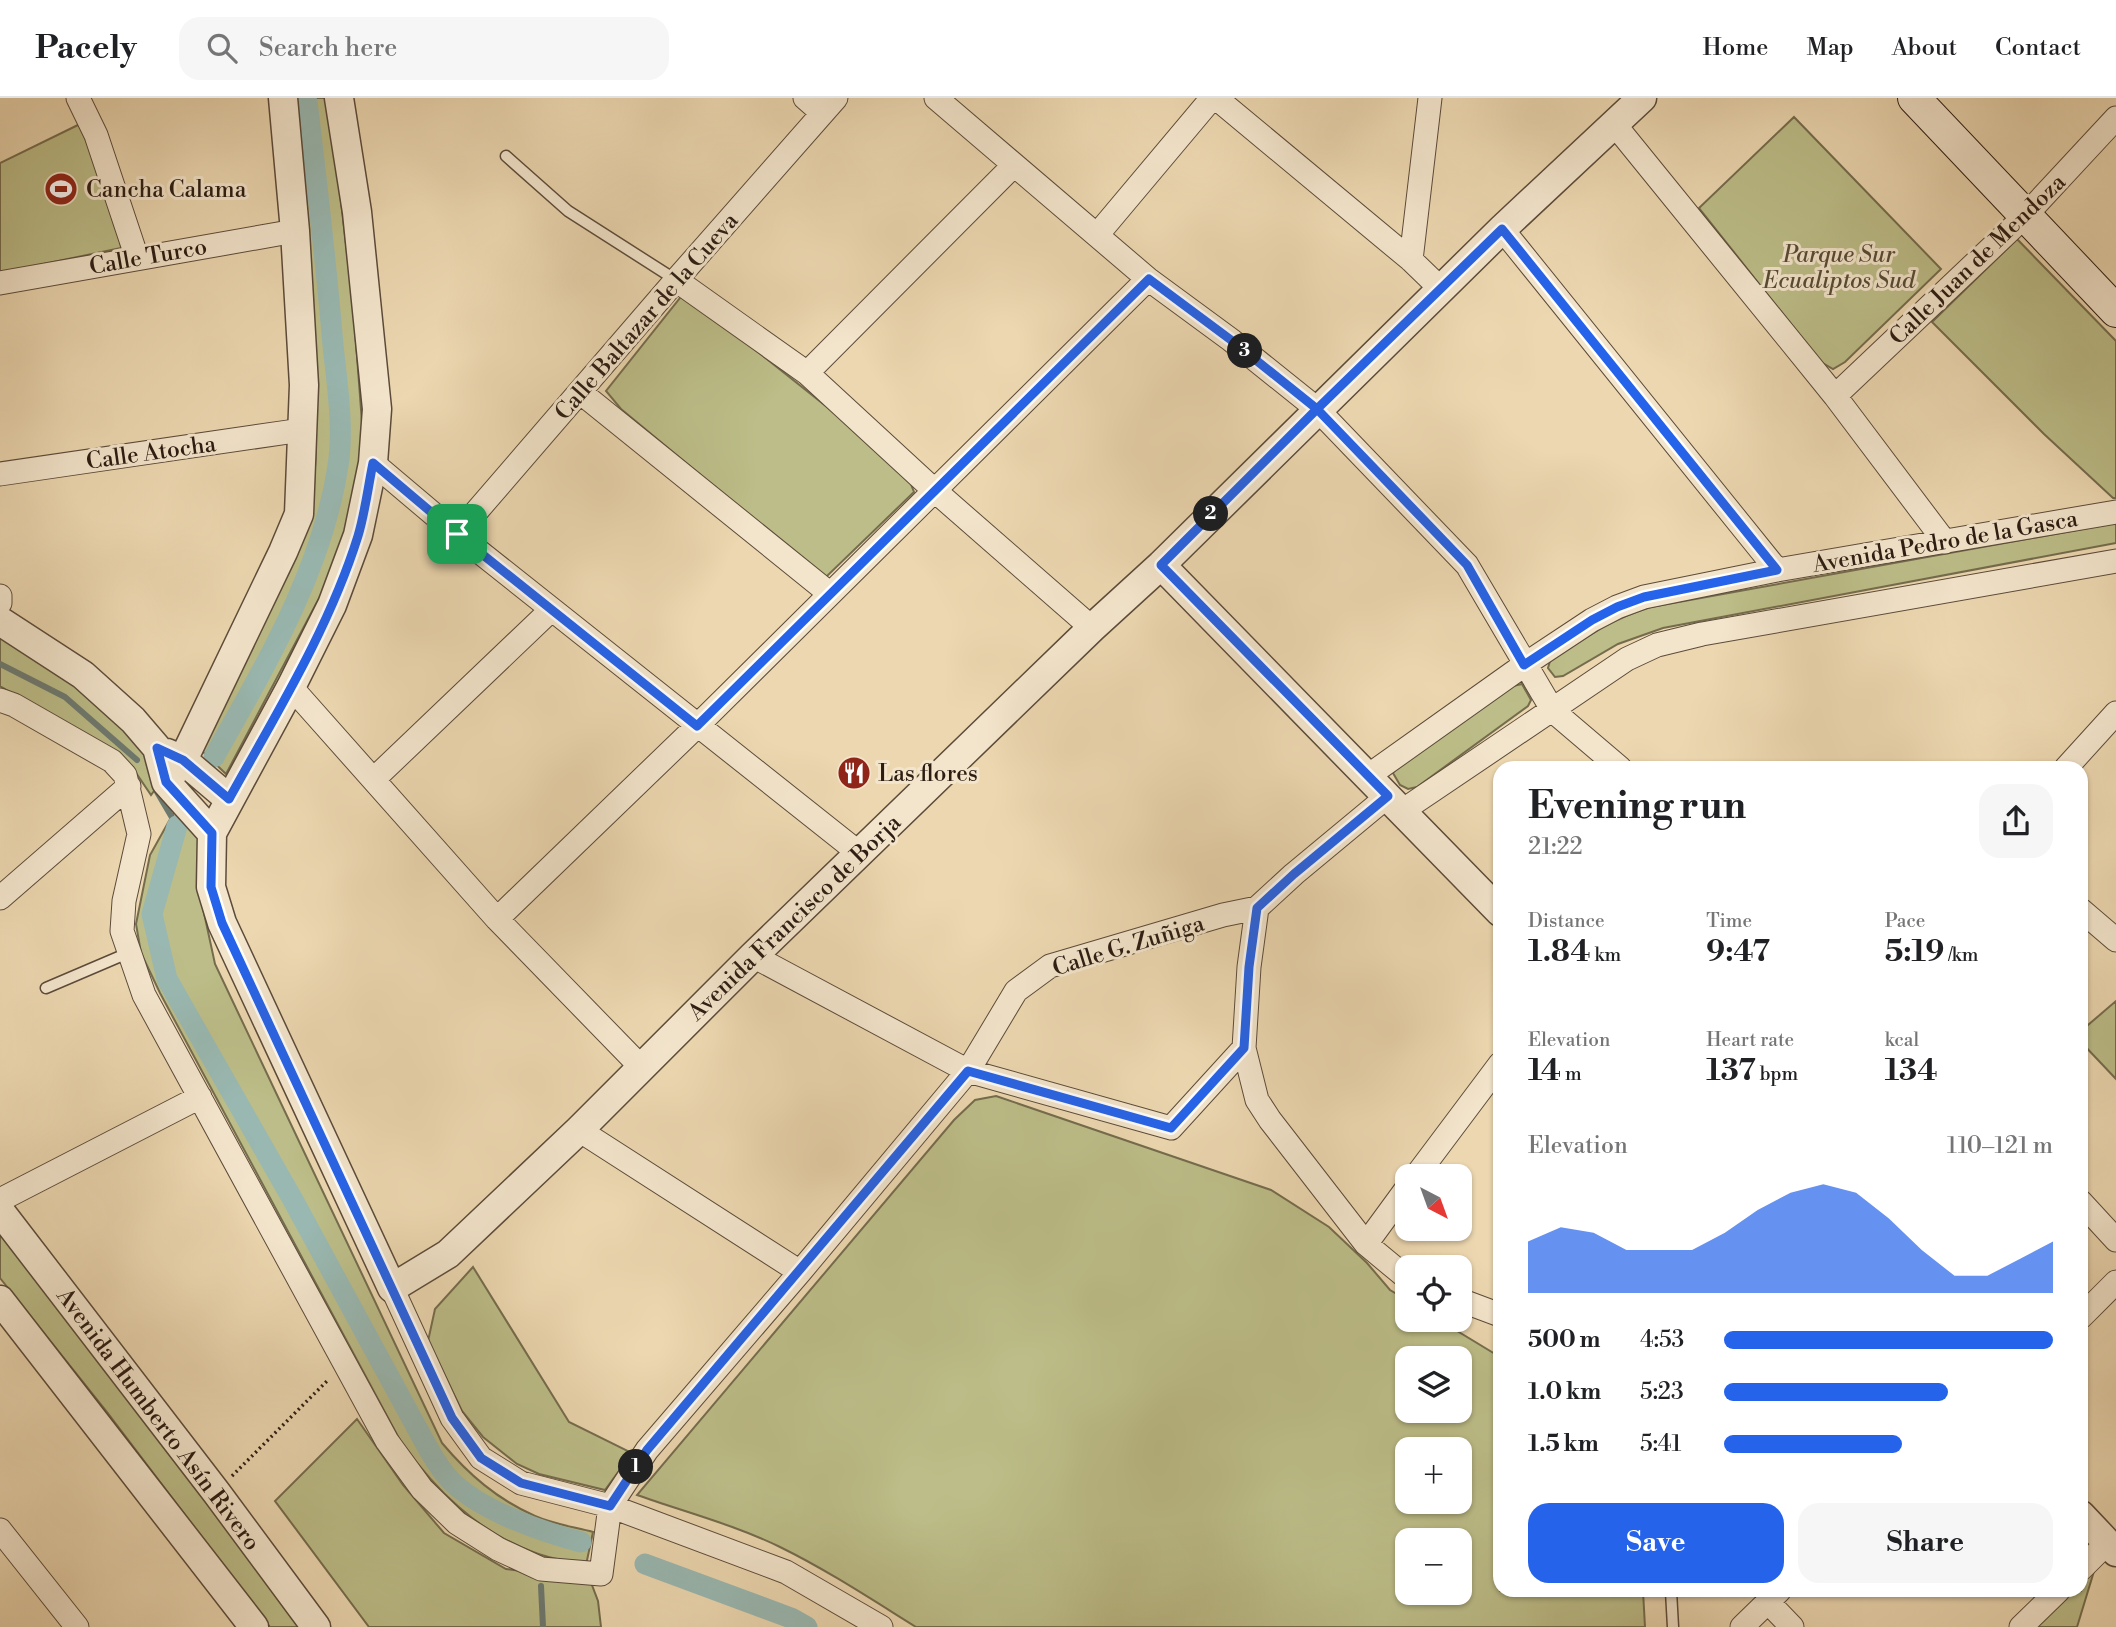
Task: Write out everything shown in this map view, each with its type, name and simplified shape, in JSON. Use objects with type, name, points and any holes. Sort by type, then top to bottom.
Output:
[{"type":"main road","points":[[1914,98],[2116,311]]},
{"type":"street","points":[[78,98],[96,135],[138,258]]},
{"type":"street","points":[[175,771],[283,552],[299,514],[304,385],[296,231],[283,98]]},
{"type":"street","points":[[339,98],[357,212],[377,409],[373,463],[354,547],[332,605],[212,833],[211,887],[222,923],[452,1418],[481,1458],[521,1483],[610,1506],[786,1572],[881,1627]]},
{"type":"street","points":[[804,98],[829,106]]},
{"type":"street","points":[[936,98],[1149,279],[1317,409],[1467,565],[1553,711],[1612,761]]},
{"type":"street","points":[[1097,235],[1214,98],[1411,260],[1441,289]]},
{"type":"street","points":[[1411,260],[1430,98]]},
{"type":"street","name":"Avenida Francisco de Borja","points":[[392,1288],[448,1254],[579,1130],[859,853],[1161,565],[1502,229],[1642,98]]},
{"type":"street","name":"Calle Baltazar de la Cueva","points":[[457,534],[829,106]]},
{"type":"street","name":"Calle Juan de Mendoza","points":[[1835,396],[2025,216],[2116,118]]},
{"type":"street","points":[[1615,125],[1835,396],[1945,542]]},
{"type":"street","points":[[807,373],[1014,165]]},
{"type":"street","points":[[1502,229],[1777,570]]},
{"type":"street","name":"Calle Turco","points":[[0,283],[296,231]]},
{"type":"street","points":[[497,919],[697,726],[1149,279]]},
{"type":"street","points":[[676,280],[807,373],[934,490],[1092,628]]},
{"type":"street","points":[[580,392],[829,593]]},
{"type":"street","name":"Calle Atocha","points":[[0,474],[302,430]]},
{"type":"street","points":[[373,463],[551,610],[859,853]]},
{"type":"street","name":"Avenida Pedro de la Gasca","points":[[1368,776],[1592,620],[1644,597],[1777,570],[2116,512]]},
{"type":"street","points":[[1395,1268],[1366,1244],[1257,1100],[1244,1048],[1249,967],[1257,908],[1294,874],[1395,804],[1553,711],[1627,659],[1657,645],[1702,634],[2116,561]]},
{"type":"street","points":[[1161,565],[1493,905]]},
{"type":"street","points":[[0,596],[0,603]]},
{"type":"street","points":[[374,779],[551,610]]},
{"type":"street","points":[[0,621],[83,675],[133,720],[175,771],[212,833]]},
{"type":"street","points":[[291,687],[497,919],[641,1067]]},
{"type":"street","points":[[0,700],[15,705],[112,761],[125,775],[139,834],[124,901],[122,932],[128,953],[144,995],[345,1363]]},
{"type":"street","points":[[2072,761],[2116,713]]},
{"type":"street","points":[[175,771],[229,799]]},
{"type":"street","points":[[0,898],[129,786]]},
{"type":"street","name":"Calle G. Zuñiga","points":[[345,1363],[387,1441],[422,1489],[457,1523],[498,1549],[541,1569],[601,1574],[610,1506],[647,1450],[968,1071],[1016,990],[1050,966],[1223,915],[1257,908]]},
{"type":"street","points":[[2088,916],[2116,940]]},
{"type":"street","points":[[753,957],[968,1071],[1171,1128],[1244,1048]]},
{"type":"street","points":[[1425,1164],[1493,1072]]},
{"type":"street","points":[[0,1200],[200,1097]]},
{"type":"street","points":[[579,1130],[800,1272]]},
{"type":"street","points":[[1366,1244],[1395,1204]]},
{"type":"street","points":[[2088,1210],[2116,1240]]},
{"type":"street","name":"Avenida Humberto Asín Rivero","points":[[0,1211],[316,1627]]},
{"type":"street","points":[[2088,1310],[2116,1282]]},
{"type":"street","points":[[0,1300],[254,1627]]},
{"type":"street","points":[[1472,1304],[1493,1312]]},
{"type":"street","points":[[2088,1522],[2112,1548],[2088,1564]]},
{"type":"street","points":[[0,1530],[77,1627]]},
{"type":"street","points":[[1742,1627],[1772,1597]]},
{"type":"street","points":[[1774,1597],[1792,1627]]},
{"type":"street","points":[[2021,1627],[2052,1597]]},
{"type":"lane","points":[[506,156],[568,211],[676,280]]},
{"type":"lane","points":[[46,988],[128,953]]},
{"type":"lane","points":[[1671,1597],[1673,1627]]},
{"type":"path","points":[[216,1492],[345,1363]]},
{"type":"green space","points":[[295,98],[326,98],[353,303],[363,436],[352,513],[325,587],[226,774],[198,747],[313,505],[316,448],[314,340]]},
{"type":"green space","name":"Parque Sur Ecualiptos Sud","points":[[1794,117],[1941,269],[1845,362],[1833,369],[1821,362],[1699,208]]},
{"type":"green space","points":[[80,124],[120,234],[121,248],[0,273],[0,163]]},
{"type":"green space","name":"Parque Sur Ecualiptos Sud","points":[[2017,239],[2116,341],[2116,498],[2044,434],[1932,322]]},
{"type":"green space","points":[[684,293],[905,469],[914,492],[825,578],[621,409],[606,391]]},
{"type":"green space","points":[[2116,523],[2116,543],[1663,628],[1618,644],[1563,676],[1555,677],[1548,668],[1550,661],[1599,630],[1651,607]]},
{"type":"green space","points":[[0,636],[67,673],[144,745],[163,779],[151,795],[130,764],[0,686]]},
{"type":"green space","points":[[1522,684],[1531,700],[1528,706],[1417,787],[1408,789],[1400,785],[1393,773],[1397,767],[1513,686]]},
{"type":"green space","points":[[178,805],[201,831],[199,890],[215,964],[442,1443],[473,1476],[508,1502],[542,1519],[593,1532],[586,1565],[539,1554],[493,1533],[475,1521],[443,1492],[401,1442],[141,953],[136,924],[150,855]]},
{"type":"green space","points":[[2116,1001],[2116,1079],[2088,1049],[2088,1025]]},
{"type":"green space","points":[[996,1096],[1271,1190],[1329,1227],[1395,1293],[1395,1332],[1459,1332],[1493,1353],[1493,1597],[1643,1597],[1645,1627],[916,1627],[832,1575],[780,1547],[728,1525],[637,1495],[954,1120],[975,1100]]},
{"type":"green space","points":[[0,1233],[302,1627],[270,1627],[107,1412],[0,1278]]},
{"type":"green space","points":[[473,1267],[569,1422],[632,1453],[605,1490],[539,1474],[517,1464],[483,1437],[462,1411],[428,1341],[435,1309]]},
{"type":"green space","points":[[357,1419],[403,1485],[444,1533],[506,1569],[590,1580],[598,1601],[601,1627],[369,1627],[275,1501]]},
{"type":"green space","points":[[2095,1568],[2088,1591],[2088,1574]]},
{"type":"green space","points":[[2065,1597],[2086,1597],[2077,1627],[2033,1627]]},
{"type":"waterway","points":[[214,757],[271,653],[305,580],[319,543],[338,466],[339,405],[307,102]]},
{"type":"waterway","points":[[0,664],[65,697],[137,760]]},
{"type":"waterway","points":[[157,792],[177,826]]},
{"type":"waterway","points":[[177,826],[152,914],[167,979],[293,1200],[426,1445],[445,1474],[457,1486],[489,1508],[527,1525],[581,1542]]},
{"type":"waterway","points":[[645,1564],[791,1618],[807,1627]]},
{"type":"waterway","points":[[541,1586],[543,1627]]},
{"type":"place","name":"Cancha Calama","points":[[61,189]]},
{"type":"place","name":"Las flores","points":[[854,773]]},
{"type":"route","points":[[457,534],[373,463],[358,535],[332,605],[291,687],[229,799],[183,760],[157,748],[166,782],[212,833],[211,887],[222,923],[452,1418],[481,1458],[521,1483],[610,1506],[647,1450],[968,1071],[1171,1128],[1244,1048],[1249,967],[1257,908],[1388,796],[1161,565],[1317,409],[1467,565],[1524,665],[1592,620],[1617,607],[1644,597],[1777,570],[1502,229],[1317,409],[1149,279],[697,726],[457,534]]}]
